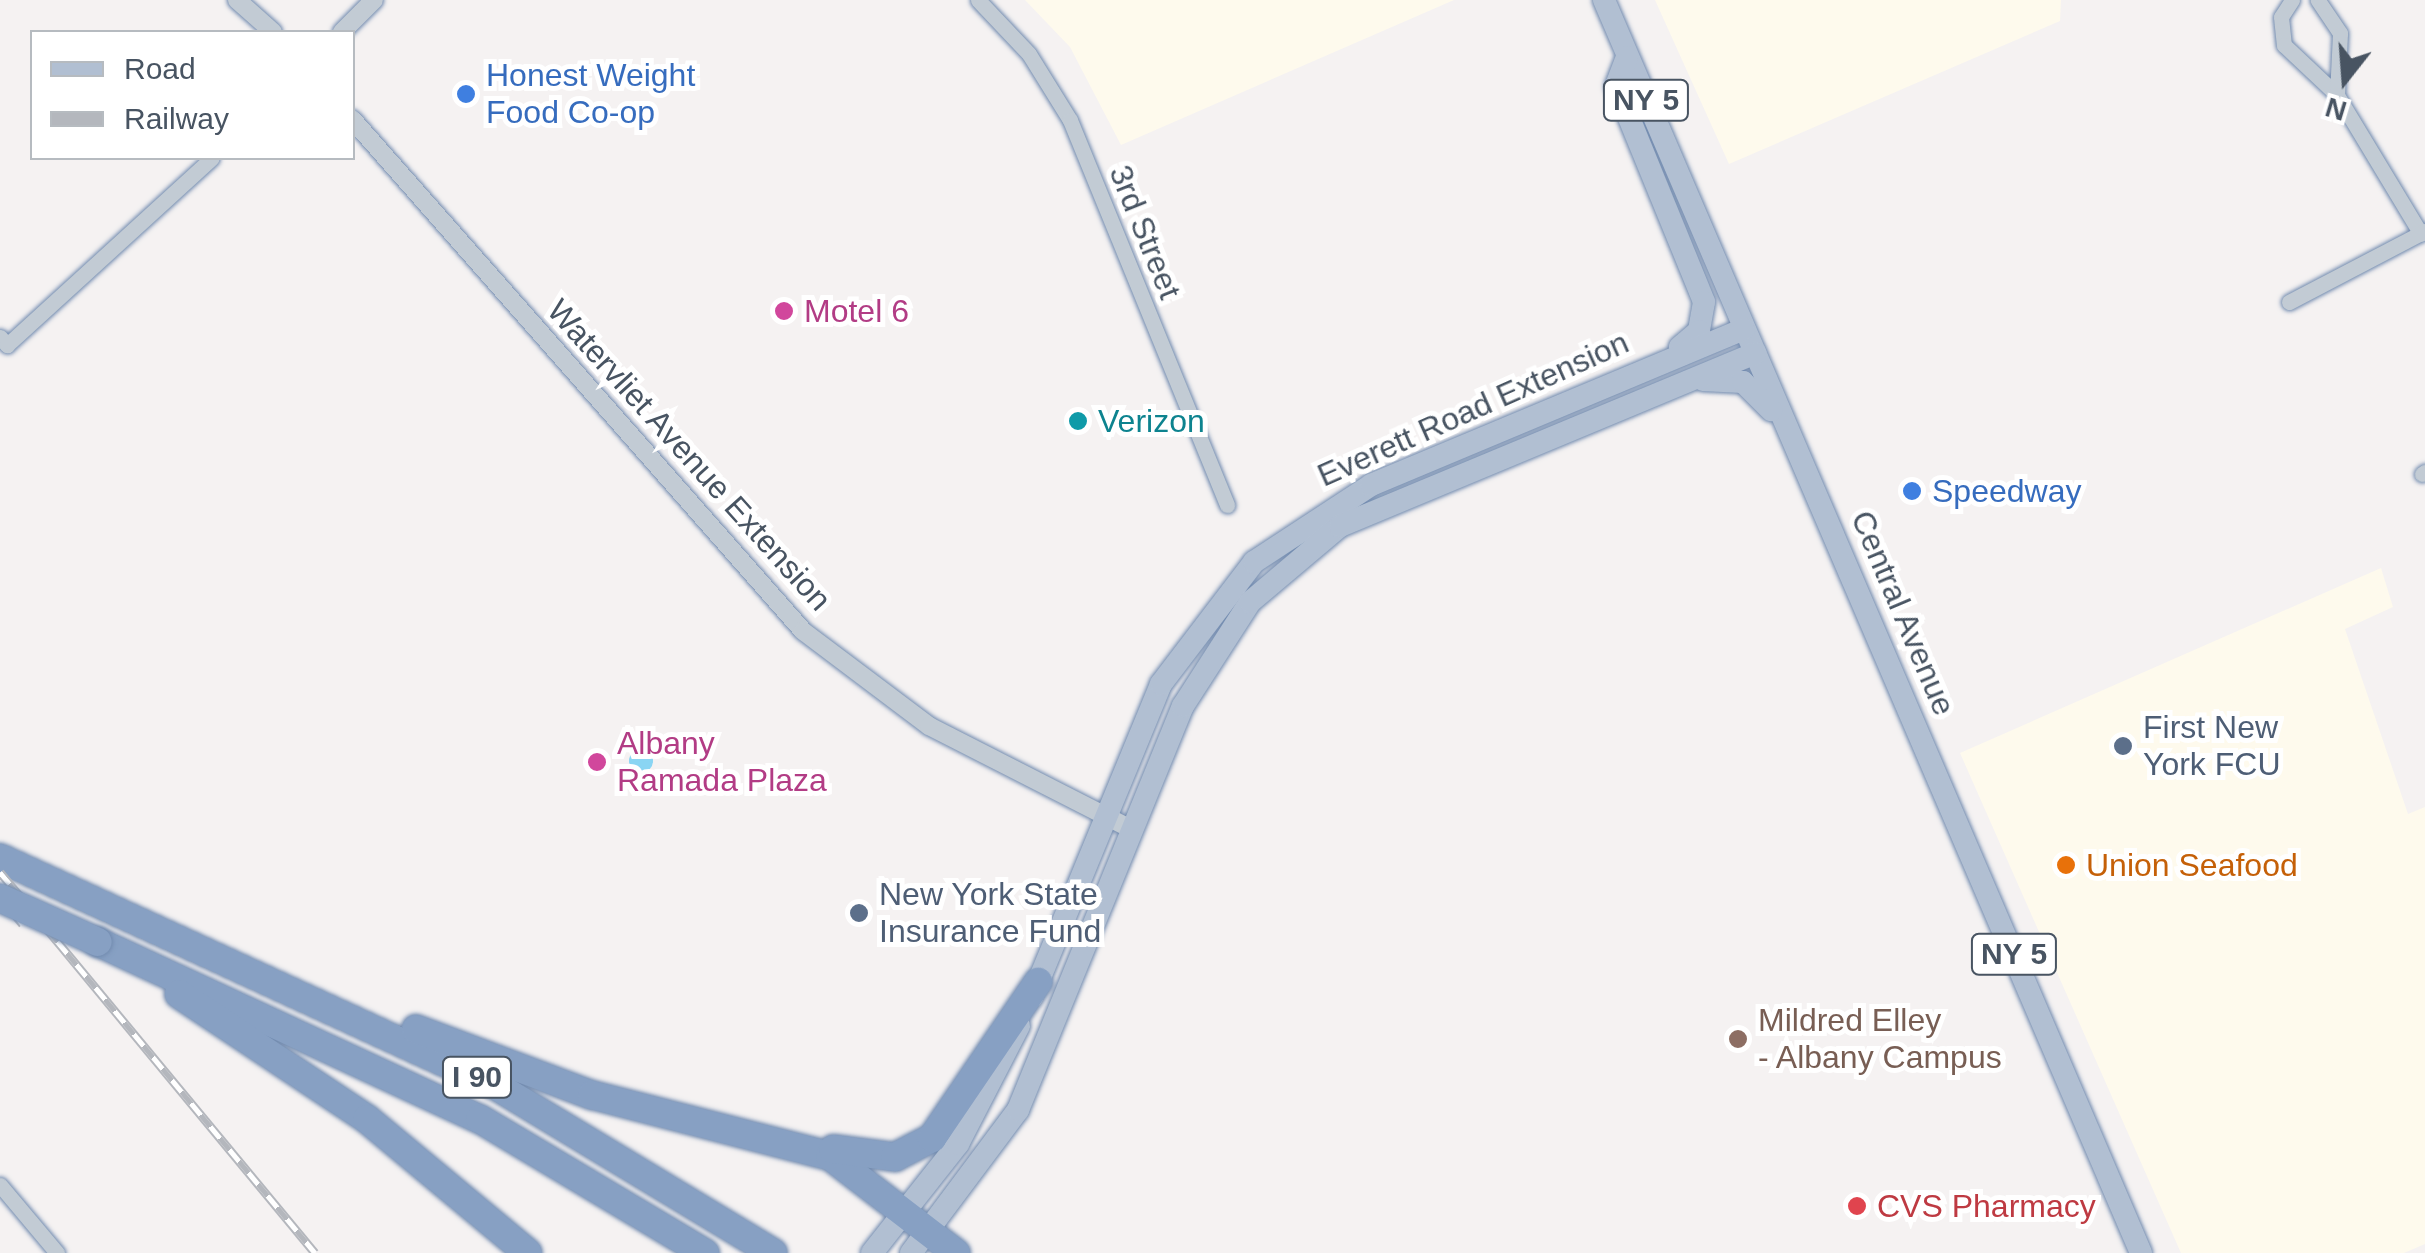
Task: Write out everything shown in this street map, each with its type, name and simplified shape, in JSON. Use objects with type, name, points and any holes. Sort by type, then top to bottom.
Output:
[{"type":"highway","name":"I 90","points":[[0,858],[498,1087],[773,1253]]},
{"type":"highway","name":"I 90","points":[[0,898],[480,1119],[705,1253]]},
{"type":"highway","points":[[164,932],[592,1095],[878,1158],[910,1152],[952,1118],[1038,982]]},
{"type":"highway","points":[[98,942],[367,1118],[528,1253]]},
{"type":"highway","points":[[754,1132],[830,1156],[908,1212],[956,1253]]},
{"type":"main road","name":"Central Avenue","points":[[1604,0],[2141,1253]]},
{"type":"main road","points":[[1627,57],[1616,86],[1704,302],[1700,331],[1652,366]]},
{"type":"main road","name":"Everett Road Extension","points":[[876,1248],[908,1212],[972,1121],[1038,982],[1172,664],[1216,602],[1275,544],[1372,486],[1744,329]]},
{"type":"main road","name":"Everett Road Extension","points":[[911,1253],[1018,1110],[1205,664],[1268,582],[1340,526],[1517,446],[1756,353]]},
{"type":"main road","points":[[1517,446],[1545,446],[1724,376],[1761,394],[1805,466]]},
{"type":"street","points":[[238,0],[271,30]]},
{"type":"street","points":[[344,30],[374,0]]},
{"type":"street","name":"3rd Street","points":[[978,0],[1029,54],[1070,120],[1227,505]]},
{"type":"street","points":[[2289,302],[2423,233],[2336,95],[2284,45],[2281,17],[2292,0]]},
{"type":"street","points":[[2318,0],[2340,32],[2336,95]]},
{"type":"street","name":"Watervliet Avenue Extension","points":[[355,123],[804,631],[942,734],[1133,830]]},
{"type":"street","points":[[3,341],[210,160]]},
{"type":"street","points":[[0,1184],[57,1253]]},
{"type":"shaded area","points":[[1025,0],[1454,0],[1121,145],[1070,47]]},
{"type":"shaded area","points":[[1655,0],[2061,0],[2060,21],[1729,164]]},
{"type":"shaded area","points":[[2381,568],[2393,607],[2345,629],[2408,814],[2425,807],[2425,1244],[2404,1253],[2181,1253],[1960,753]]},
{"type":"water","points":[[641,749],[653,761],[641,773],[629,761]]},
{"type":"railway","points":[[0,872],[315,1253]]},
{"type":"railway","points":[[0,896],[23,924]]},
{"type":"place","name":"Honest Weight Food Co-op","points":[[466,94]]},
{"type":"place","name":"Motel 6","points":[[784,311]]},
{"type":"place","name":"Verizon","points":[[1078,421]]},
{"type":"place","name":"Speedway","points":[[1912,491]]},
{"type":"place","name":"First New York FCU","points":[[2123,746]]},
{"type":"place","name":"Albany Ramada Plaza","points":[[597,762]]},
{"type":"place","name":"Union Seafood","points":[[2066,865]]},
{"type":"place","name":"New York State Insurance Fund","points":[[859,913]]},
{"type":"place","name":"Mildred Elley - Albany Campus","points":[[1738,1039]]},
{"type":"place","name":"CVS Pharmacy","points":[[1857,1206]]}]
